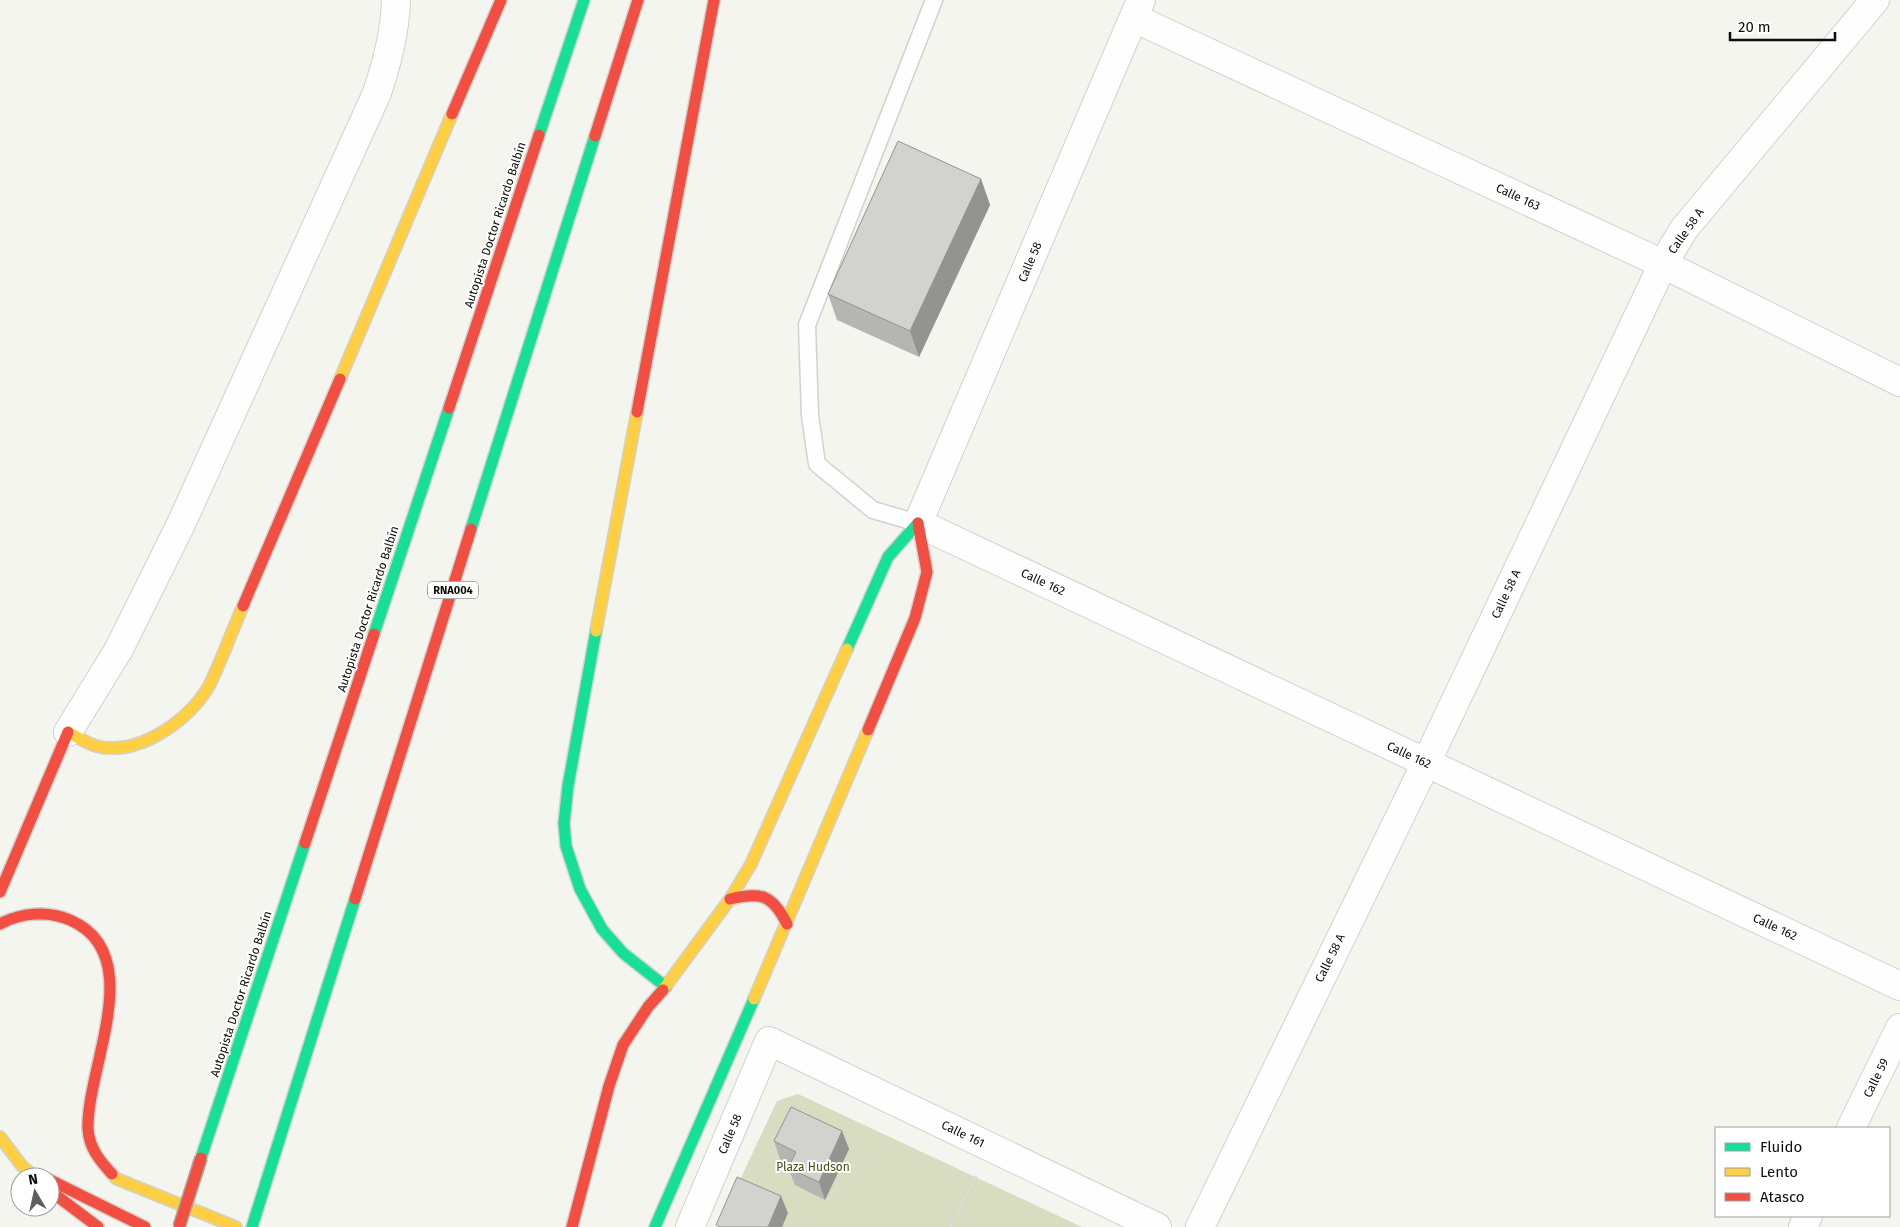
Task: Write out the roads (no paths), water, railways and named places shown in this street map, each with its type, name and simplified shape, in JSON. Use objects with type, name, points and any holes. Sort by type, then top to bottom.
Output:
[{"type":"main road","points":[[0,892],[68,732],[95,745],[108,747],[115,748],[140,743],[166,730],[184,716],[209,685],[501,0]]},
{"type":"main road","name":"Autopista Doctor Ricardo Balbín","points":[[179,1227],[584,0]]},
{"type":"main road","name":"RNA004","points":[[252,1227],[638,0]]},
{"type":"main road","points":[[666,987],[626,956],[611,941],[593,913],[577,881],[569,857],[564,832],[572,759],[584,704],[714,0]]},
{"type":"main road","points":[[572,1227],[623,1045],[648,1007],[666,987],[730,899],[751,864],[888,557],[918,523]]},
{"type":"main road","points":[[655,1227],[788,924],[915,618],[927,572],[918,523]]},
{"type":"main road","points":[[730,899],[750,894],[766,896],[779,906],[788,924]]},
{"type":"main road","points":[[0,924],[28,915],[53,914],[76,921],[94,936],[108,958],[112,984],[110,1007],[88,1115],[88,1135],[91,1149],[102,1167],[116,1179],[236,1227]]},
{"type":"main road","points":[[0,1137],[22,1166]]},
{"type":"main road","points":[[0,1155],[22,1166]]},
{"type":"main road","points":[[60,1185],[145,1227]]},
{"type":"main road","points":[[60,1198],[98,1227]]},
{"type":"street","points":[[68,732],[119,649],[181,524],[377,93],[389,55],[396,18],[396,0]]},
{"type":"street","name":"Calle 58 A","points":[[1200,1227],[1426,763],[1663,264],[1684,229],[1875,0]]},
{"type":"street","name":"Calle 58","points":[[918,523],[1137,9]]},
{"type":"street","name":"Calle 163","points":[[1137,9],[1663,264],[1900,382]]},
{"type":"street","name":"Calle 162","points":[[918,523],[1900,986]]},
{"type":"street","name":"Calle 59","points":[[1851,1127],[1900,1028]]},
{"type":"street","name":"Calle 58","points":[[690,1227],[769,1041]]},
{"type":"street","name":"Calle 161","points":[[769,1041],[1157,1227]]},
{"type":"lane","points":[[918,523],[874,510],[817,464],[810,415],[807,325],[934,0]]},
{"type":"park label","name":"Plaza Hudson","points":[[813,1167]]}]
